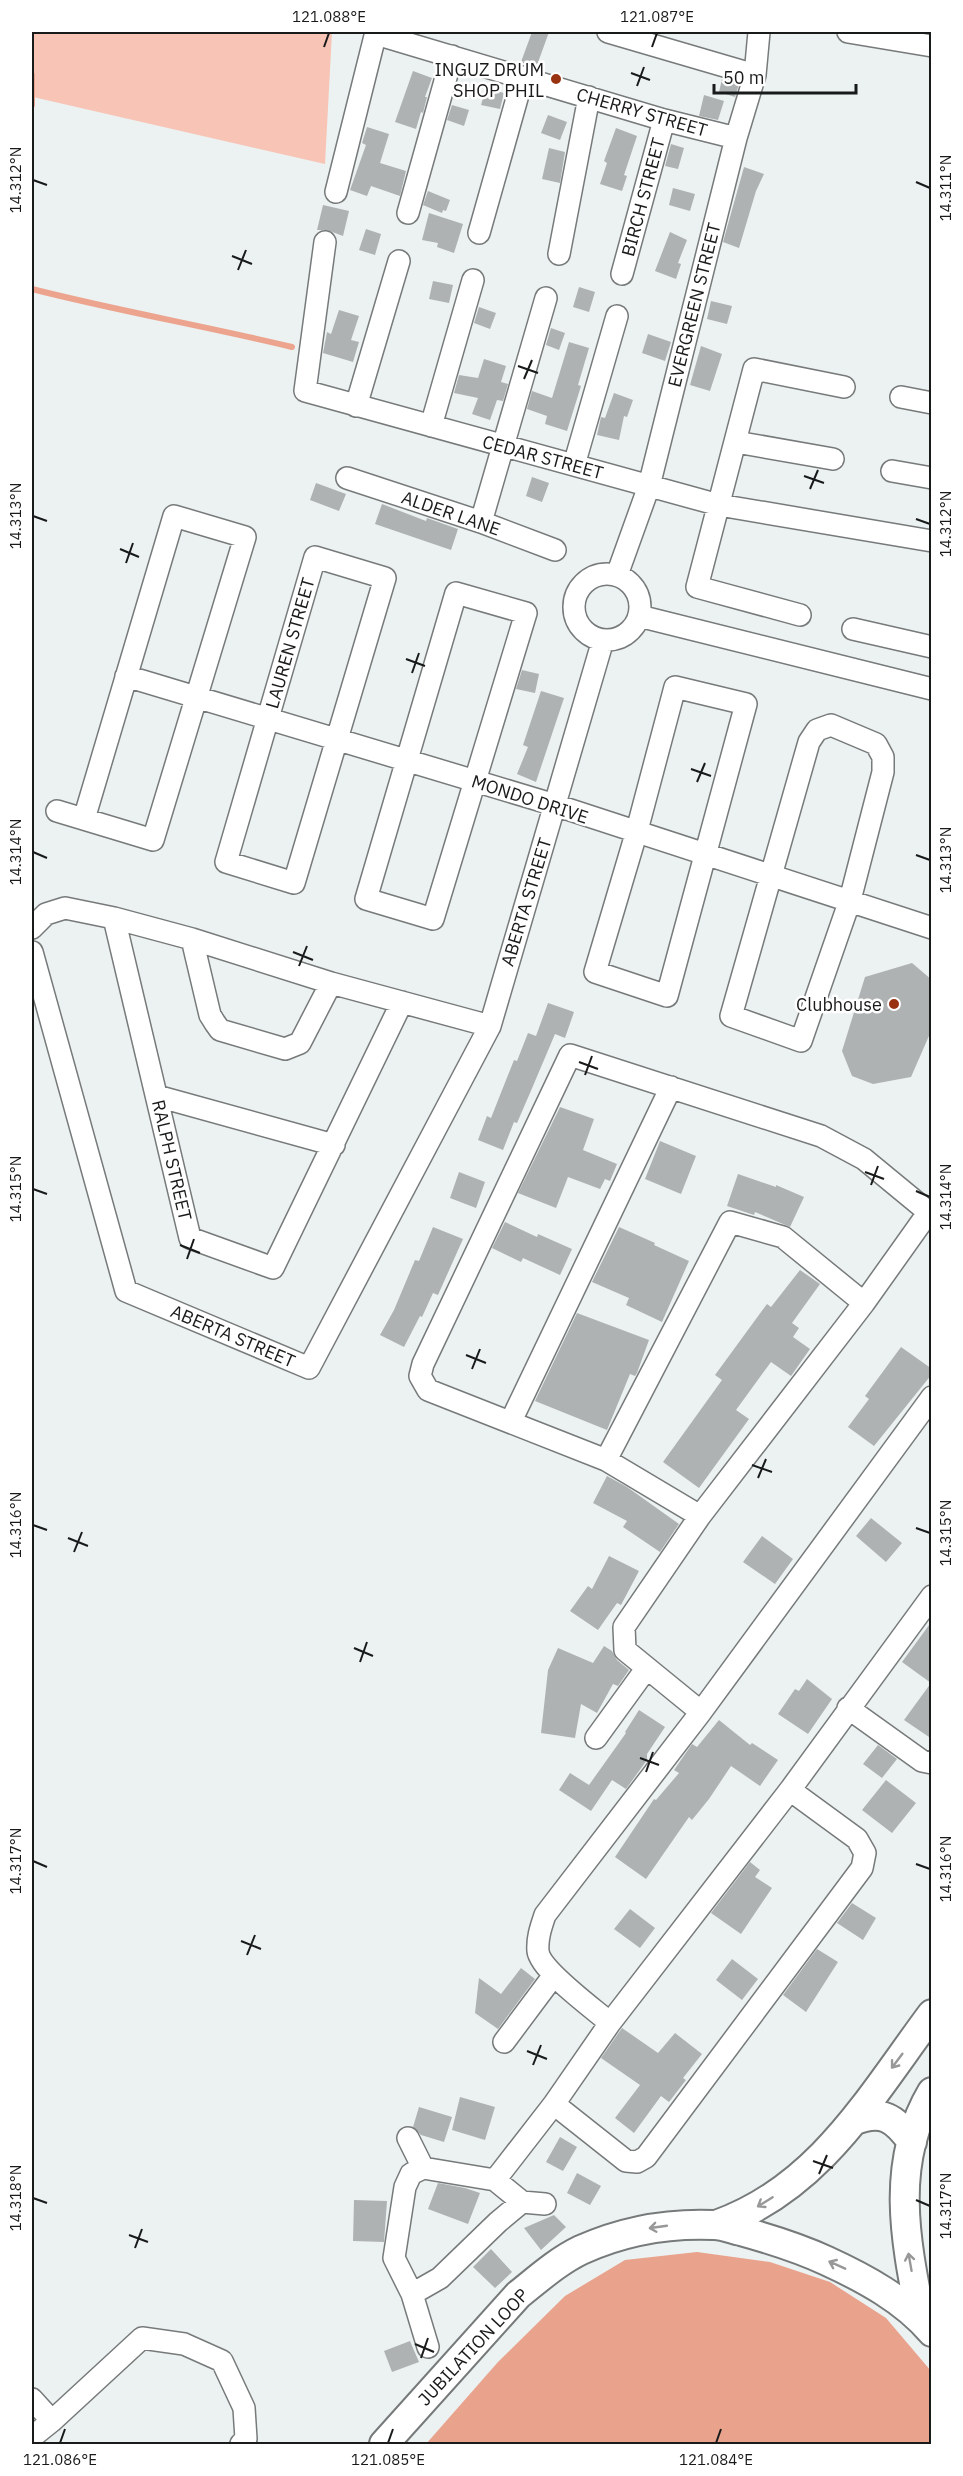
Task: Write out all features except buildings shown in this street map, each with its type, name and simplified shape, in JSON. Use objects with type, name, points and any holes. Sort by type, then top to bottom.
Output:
[{"type":"main road","points":[[716,2225],[752,2211],[786,2188],[831,2150],[932,2014]]},
{"type":"main road","points":[[926,2325],[906,2241],[903,2207],[906,2164],[912,2142],[932,2092]]},
{"type":"main road","points":[[853,2121],[863,2117],[883,2116],[900,2125],[912,2142]]},
{"type":"main road","name":"JUBILATION LOOP","points":[[384,2445],[518,2295],[556,2265],[580,2251],[620,2235],[659,2226],[716,2225],[767,2238],[837,2265],[877,2287],[926,2325]]},
{"type":"street","points":[[608,32],[755,75]]},
{"type":"street","name":"EVERGREEN STREET","points":[[617,575],[649,486],[736,138],[755,75],[759,32]]},
{"type":"street","points":[[848,32],[896,35],[932,46]]},
{"type":"street","points":[[336,192],[376,33]]},
{"type":"street","name":"CHERRY STREET","points":[[376,33],[664,120],[736,138]]},
{"type":"street","points":[[408,213],[452,56]]},
{"type":"street","points":[[479,233],[523,77]]},
{"type":"street","points":[[559,254],[589,97]]},
{"type":"street","name":"BIRCH STREET","points":[[622,274],[664,120]]},
{"type":"street","name":"CEDAR STREET","points":[[325,242],[305,391],[719,505],[932,541]]},
{"type":"street","points":[[356,405],[399,261]]},
{"type":"street","points":[[431,426],[473,280]]},
{"type":"street","points":[[481,522],[546,298]]},
{"type":"street","points":[[574,465],[616,316]]},
{"type":"street","points":[[800,615],[698,587],[754,369],[844,387]]},
{"type":"street","points":[[901,397],[932,403]]},
{"type":"street","points":[[736,442],[832,459]]},
{"type":"street","points":[[892,471],[932,478]]},
{"type":"street","name":"ALDER LANE","points":[[347,478],[481,522],[555,550]]},
{"type":"street","points":[[57,811],[153,840],[245,537],[174,516],[84,819]]},
{"type":"street","name":"LAUREN STREET","points":[[268,718],[315,557],[385,578],[337,739]]},
{"type":"street","points":[[606,573],[617,575],[626,580],[639,596],[639,616],[629,632],[621,637],[603,640],[583,630],[577,621],[574,599],[578,589],[586,581],[606,573]]},
{"type":"street","points":[[456,593],[526,613],[433,919],[366,899],[407,760],[456,593]]},
{"type":"street","points":[[639,616],[932,689]]},
{"type":"street","points":[[853,629],[932,647]]},
{"type":"street","name":"ABERTA STREET","points":[[32,952],[126,1291],[309,1368],[490,1026],[603,640]]},
{"type":"street","name":"MONDO DRIVE","points":[[126,676],[475,781],[932,927]]},
{"type":"street","points":[[675,687],[746,704],[705,854],[667,996],[595,972],[636,834],[675,687]]},
{"type":"street","points":[[268,718],[226,862],[294,883],[337,739]]},
{"type":"street","points":[[831,725],[876,744],[882,757],[883,772],[850,900],[801,1041],[731,1016],[808,742],[817,730],[831,725]]},
{"type":"street","points":[[32,928],[46,914],[65,908],[114,918],[192,939],[331,983],[490,1026]]},
{"type":"street","name":"RALPH STREET","points":[[114,918],[190,1238],[273,1268],[402,1002]]},
{"type":"street","points":[[192,939],[210,1015],[220,1030],[285,1049],[294,1047],[300,1043],[331,983]]},
{"type":"street","points":[[700,1516],[606,1460],[428,1390],[420,1376],[423,1364],[570,1055],[821,1136],[864,1159],[930,1214],[700,1516],[624,1627],[625,1650],[646,1670],[701,1712]]},
{"type":"street","points":[[511,1421],[671,1087]]},
{"type":"street","points":[[157,1096],[334,1145]]},
{"type":"street","points":[[606,1460],[730,1222],[783,1237],[864,1303]]},
{"type":"street","points":[[610,2023],[554,1975],[538,1953],[539,1933],[545,1915],[701,1712],[932,1397]]},
{"type":"street","points":[[495,2180],[554,2104],[610,2023],[790,1790],[932,1596]]},
{"type":"street","points":[[596,1738],[646,1670]]},
{"type":"street","points":[[848,1708],[922,1761],[932,1763]]},
{"type":"street","points":[[554,2104],[626,2161],[637,2162],[646,2157],[660,2139],[862,1868],[865,1853],[857,1839],[790,1790]]},
{"type":"street","points":[[504,2042],[554,1975]]},
{"type":"street","points":[[408,2138],[423,2168]]},
{"type":"street","points":[[428,2348],[412,2294],[394,2258],[405,2187],[411,2174],[423,2168],[495,2180],[522,2202],[545,2204]]},
{"type":"street","points":[[412,2294],[440,2278],[480,2238],[522,2202]]},
{"type":"street","points":[[32,2437],[142,2338],[184,2344],[222,2361],[244,2408],[246,2439],[241,2445]]},
{"type":"street","points":[[32,2399],[52,2421]]},
{"type":"shaded area","points":[[32,32],[332,32],[325,164],[33,97],[32,105]]},
{"type":"shaded area","points":[[697,2252],[770,2262],[830,2282],[886,2318],[931,2371],[931,2444],[426,2444],[498,2362],[565,2296],[625,2260]]},
{"type":"waterway","points":[[32,75],[32,105]]},
{"type":"waterway","points":[[32,289],[292,347]]},
{"type":"place","name":"INGUZ DRUM SHOP PHIL","points":[[556,79]]},
{"type":"place","name":"Clubhouse","points":[[894,1004]]}]
